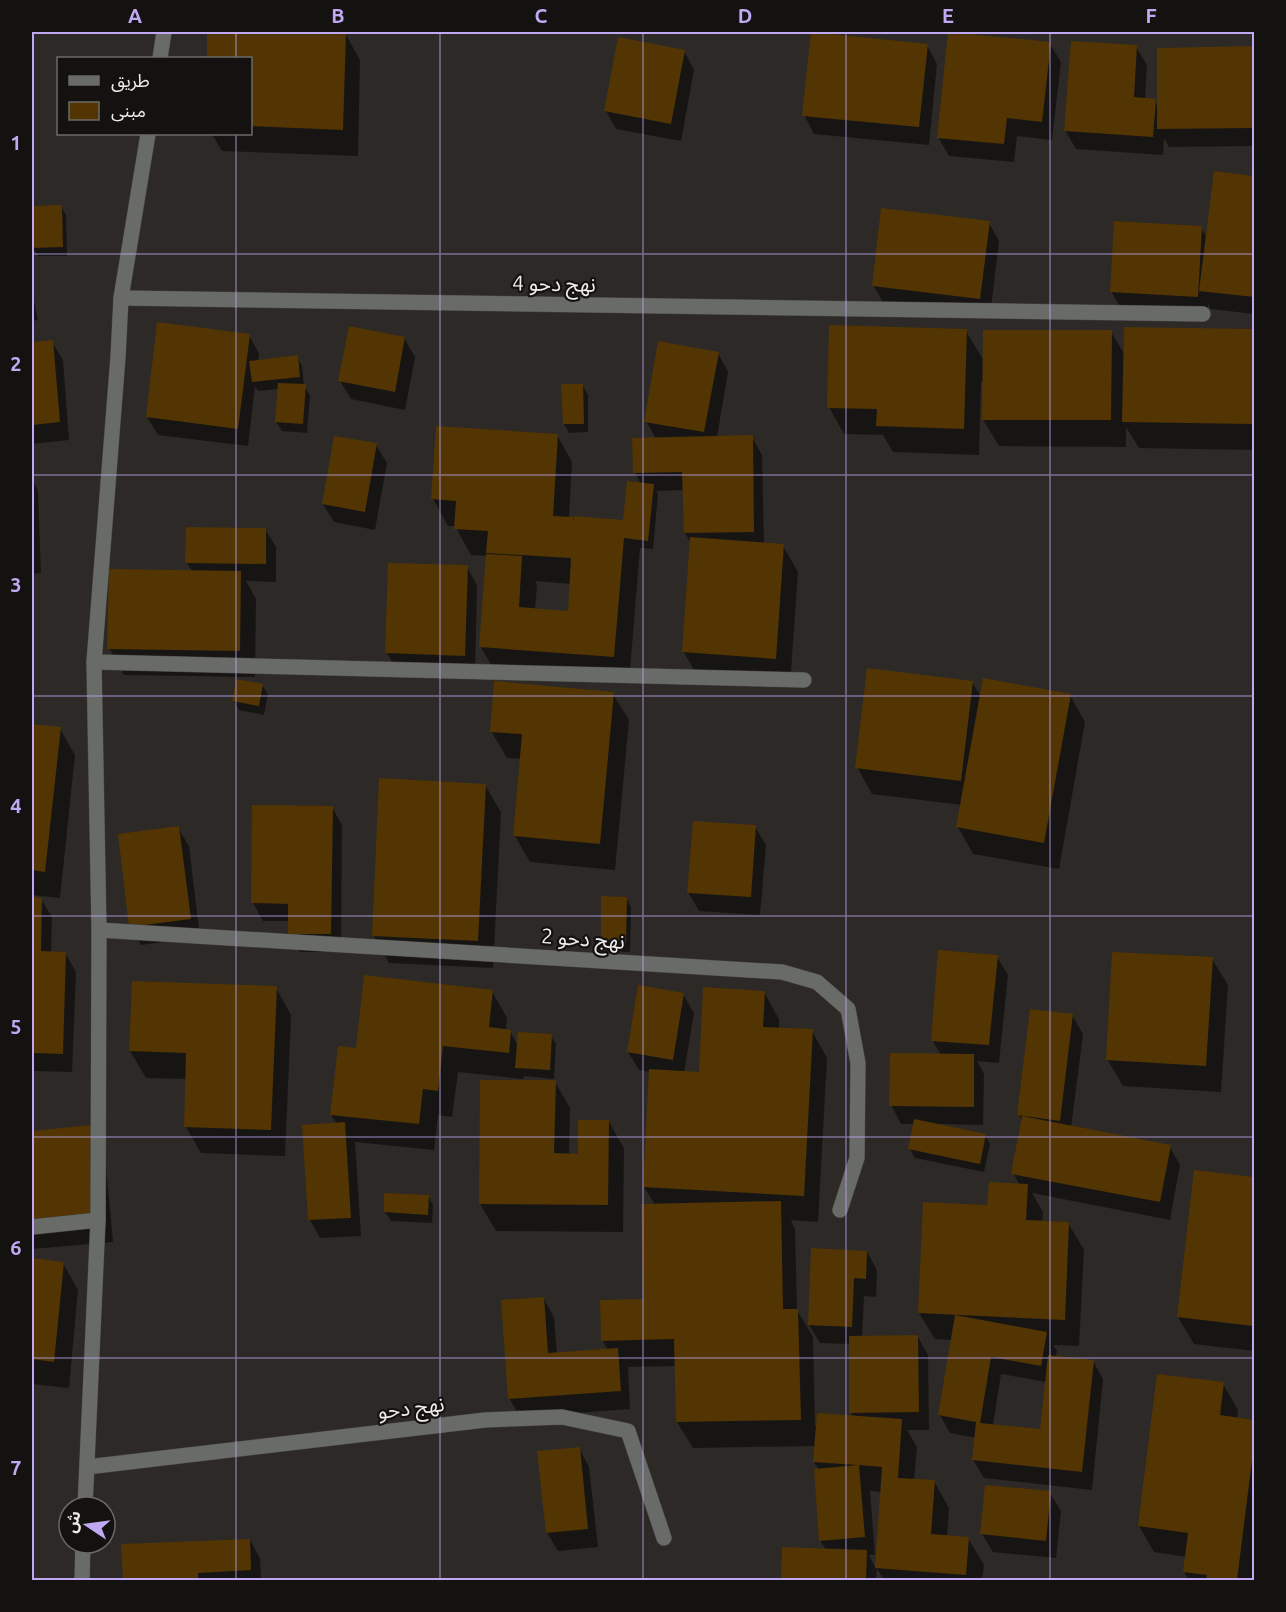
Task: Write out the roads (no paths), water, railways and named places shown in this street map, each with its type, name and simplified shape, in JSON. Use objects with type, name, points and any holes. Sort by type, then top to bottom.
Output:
[{"type":"street","points":[[160,57],[164,32]]},
{"type":"street","points":[[86,1495],[98,1220],[99,930],[94,662],[121,298],[148,135]]},
{"type":"street","name":"نهج دحو 4","points":[[121,298],[1203,314]]},
{"type":"street","points":[[94,662],[804,680]]},
{"type":"street","name":"نهج دحو 2","points":[[99,930],[782,972],[817,982],[848,1009],[858,1063],[857,1158],[840,1210]]},
{"type":"street","points":[[32,1227],[98,1220]]},
{"type":"street","name":"نهج دحو","points":[[87,1467],[484,1420],[562,1418],[628,1431],[664,1538]]},
{"type":"street","points":[[82,1581],[83,1555]]}]
